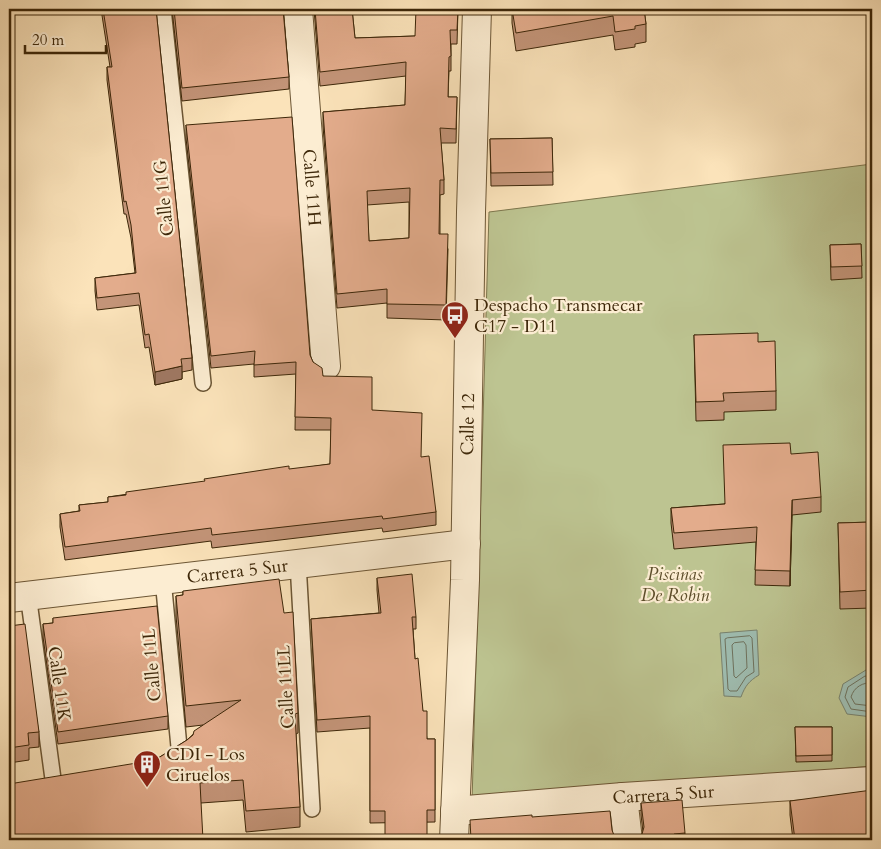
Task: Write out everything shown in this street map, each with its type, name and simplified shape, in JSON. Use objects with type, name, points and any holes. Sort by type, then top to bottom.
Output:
[{"type":"street","name":"Calle 11H","points":[[298,9],[326,366]]},
{"type":"street","name":"Calle 12","points":[[454,840],[466,544],[477,9]]},
{"type":"street","name":"Carrera 5 Sur","points":[[18,596],[466,544]]},
{"type":"street","points":[[155,762],[179,747]]},
{"type":"street","points":[[26,782],[81,775]]},
{"type":"street","name":"Carrera 5 Sur","points":[[455,811],[623,797],[872,781]]},
{"type":"street","points":[[623,797],[628,840]]},
{"type":"lane","name":"Calle 11G","points":[[163,9],[203,384]]},
{"type":"lane","name":"Calle 11LL","points":[[298,563],[312,809]]},
{"type":"lane","name":"Calle 11L","points":[[164,579],[179,747]]},
{"type":"lane","name":"Calle 11K","points":[[18,596],[53,779]]},
{"type":"green space","name":"Piscinas De Robin","points":[[872,164],[872,766],[472,802],[489,212]]},
{"type":"water","points":[[757,630],[759,675],[748,684],[741,697],[724,696],[720,633]]},
{"type":"water","points":[[866,670],[872,673],[872,717],[847,714],[839,698],[843,684]]},
{"type":"building","points":[[103,9],[156,9],[192,358],[181,359],[182,366],[155,372],[149,334],[145,335],[139,293],[97,298],[95,278],[136,273],[131,225],[126,201],[124,202],[107,67],[112,67]]},
{"type":"building","points":[[174,9],[283,9],[289,77],[182,88]]},
{"type":"building","points":[[315,9],[352,9],[355,38],[415,36],[416,9],[458,9],[457,30],[450,30],[451,56],[449,57],[448,97],[457,97],[456,129],[440,128],[444,180],[440,180],[439,234],[448,234],[446,305],[387,304],[387,289],[337,294],[323,112],[405,105],[406,62],[320,72]],"holes":[[[410,188],[409,238],[369,241],[367,191]]]},
{"type":"building","points":[[512,9],[644,9],[646,24],[635,26],[635,29],[615,32],[613,16],[516,33]]},
{"type":"building","points":[[292,117],[310,355],[313,362],[322,368],[323,376],[372,377],[372,410],[422,413],[421,457],[429,456],[436,512],[383,519],[382,516],[212,535],[211,528],[65,547],[60,514],[80,511],[79,505],[108,502],[108,497],[126,495],[126,492],[205,481],[204,479],[289,466],[289,469],[330,464],[331,418],[295,417],[296,362],[254,365],[255,351],[211,356],[186,125]]},
{"type":"building","points":[[552,138],[553,172],[491,173],[490,139]]},
{"type":"building","points":[[861,244],[862,266],[831,267],[830,245]]},
{"type":"building","points":[[758,333],[758,342],[775,341],[776,391],[723,393],[724,401],[696,402],[694,335]]},
{"type":"building","points":[[790,443],[791,454],[818,452],[821,497],[792,500],[790,571],[755,570],[757,527],[674,533],[671,508],[725,504],[723,445]]},
{"type":"building","points":[[872,522],[872,590],[840,592],[838,523]]},
{"type":"building","points":[[412,574],[416,617],[412,617],[415,659],[418,658],[423,711],[427,711],[427,739],[435,739],[435,810],[427,810],[427,840],[385,840],[385,811],[370,811],[370,716],[317,720],[311,619],[381,613],[377,578]]},
{"type":"building","points":[[279,579],[284,613],[293,612],[298,713],[295,714],[300,807],[246,811],[243,780],[200,783],[203,840],[9,840],[9,784],[155,760],[187,740],[193,735],[194,731],[241,700],[186,706],[176,596],[183,595],[183,591]]},
{"type":"building","points":[[157,606],[168,716],[58,732],[43,624],[53,623],[53,618]]},
{"type":"building","points":[[25,624],[39,732],[28,733],[29,745],[9,748],[9,626]]},
{"type":"building","points":[[795,727],[832,727],[832,755],[796,756]]},
{"type":"building","points":[[872,790],[872,840],[795,840],[790,801]]},
{"type":"building","points":[[682,800],[685,833],[674,834],[674,840],[638,840],[644,827],[641,803]]},
{"type":"building","points":[[610,811],[612,830],[615,838],[618,840],[471,840],[470,820]]},
{"type":"place","name":"Despacho Transmecar C17 - D11","points":[[455,339]]},
{"type":"place","name":"CDI - Los Ciruelos","points":[[147,788]]}]
